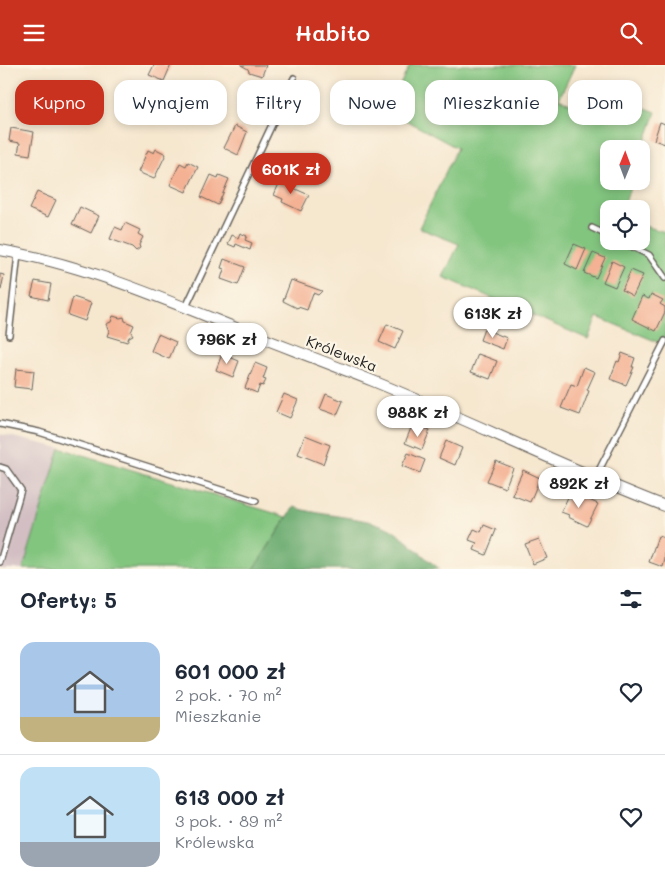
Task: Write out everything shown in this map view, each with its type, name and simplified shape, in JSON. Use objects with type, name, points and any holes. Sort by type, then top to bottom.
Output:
[{"type":"street","name":"Królewska","points":[[0,250],[54,261],[185,308],[374,381],[595,478],[665,505]]},
{"type":"lane","points":[[185,308],[294,78]]},
{"type":"lane","points":[[592,228],[600,232]]},
{"type":"lane","points":[[639,250],[649,255],[665,278]]},
{"type":"lane","points":[[9,335],[18,254]]},
{"type":"lane","points":[[595,478],[665,341]]},
{"type":"lane","points":[[0,424],[38,431],[256,501]]},
{"type":"lane","points":[[0,467],[6,469],[21,490],[0,562]]},
{"type":"shaded area","points":[[0,434],[60,448],[23,569],[0,569]]},
{"type":"green space","points":[[410,65],[575,65],[559,99],[568,103],[568,125],[642,125],[642,107],[656,112],[646,140],[600,140],[600,190],[629,190],[626,200],[600,200],[600,250],[650,250],[650,228],[665,232],[665,345],[597,317],[588,339],[443,277],[459,244],[419,228],[457,148],[415,125],[415,80],[402,80]]},
{"type":"green space","points":[[60,448],[287,517],[254,569],[23,569]]},
{"type":"green space","points":[[294,507],[382,525],[398,534],[440,569],[254,569]]},
{"type":"building","points":[[154,65],[171,65],[164,80],[149,75]]},
{"type":"building","points":[[241,65],[266,65],[262,76],[249,72],[248,69]]},
{"type":"building","points":[[660,122],[665,124],[665,144],[654,140]]},
{"type":"building","points":[[235,126],[247,132],[238,155],[224,148]]},
{"type":"building","points":[[11,128],[34,132],[30,155],[18,153],[20,143],[9,141]]},
{"type":"building","points":[[156,149],[166,154],[154,179],[138,172],[148,150],[154,153]]},
{"type":"building","points":[[188,162],[198,167],[186,192],[170,185],[180,163],[186,166]]},
{"type":"building","points":[[211,175],[218,178],[219,175],[229,179],[218,205],[201,197]]},
{"type":"building","points":[[282,177],[293,182],[291,187],[309,195],[301,211],[282,202],[283,199],[274,195]]},
{"type":"building","points":[[37,192],[56,200],[48,217],[29,209]]},
{"type":"building","points":[[80,207],[99,216],[91,233],[72,224]]},
{"type":"building","points":[[125,223],[140,230],[138,234],[143,237],[139,245],[140,248],[136,251],[132,247],[110,239],[115,227],[122,230]]},
{"type":"building","points":[[240,233],[247,236],[245,240],[252,243],[250,250],[236,244],[235,247],[228,244],[232,235],[238,238]]},
{"type":"building","points":[[574,244],[586,249],[577,270],[565,264]]},
{"type":"building","points":[[593,253],[605,258],[596,278],[584,273]]},
{"type":"building","points":[[224,259],[245,267],[238,285],[221,279],[224,269],[221,268]]},
{"type":"building","points":[[612,261],[624,267],[615,287],[603,282]]},
{"type":"building","points":[[631,270],[643,275],[633,296],[622,290]]},
{"type":"building","points":[[0,274],[4,275],[1,290],[0,290]]},
{"type":"building","points":[[291,280],[322,291],[318,295],[313,293],[307,310],[297,308],[283,301]]},
{"type":"building","points":[[35,281],[51,284],[48,300],[31,296]]},
{"type":"building","points":[[651,294],[663,300],[660,304],[665,307],[665,312],[656,331],[632,319],[642,296],[649,299]]},
{"type":"building","points":[[73,297],[91,303],[85,321],[68,315]]},
{"type":"building","points":[[113,316],[124,317],[125,321],[134,325],[131,332],[133,335],[129,337],[127,342],[107,336],[109,331],[106,324],[111,322]]},
{"type":"building","points":[[387,324],[403,331],[395,349],[379,342]]},
{"type":"building","points":[[484,329],[507,338],[503,349],[480,340]]},
{"type":"building","points":[[158,334],[176,342],[169,359],[151,351]]},
{"type":"building","points":[[622,353],[635,358],[632,367],[634,367],[626,385],[610,379]]},
{"type":"building","points":[[222,354],[239,361],[233,377],[216,370]]},
{"type":"building","points":[[478,354],[497,361],[490,379],[471,372]]},
{"type":"building","points":[[255,363],[267,368],[263,379],[266,380],[263,386],[260,385],[257,393],[245,388]]},
{"type":"building","points":[[584,367],[595,372],[587,390],[589,391],[580,415],[561,408],[571,384],[577,386]]},
{"type":"building","points":[[16,369],[34,371],[32,389],[14,387]]},
{"type":"building","points":[[284,394],[298,400],[290,418],[276,412]]},
{"type":"building","points":[[326,394],[343,401],[337,415],[320,409]]},
{"type":"building","points":[[421,427],[430,430],[422,450],[405,443],[411,428],[419,431]]},
{"type":"building","points":[[305,435],[330,445],[323,464],[298,454]]},
{"type":"building","points":[[446,441],[462,448],[455,465],[439,458]]},
{"type":"building","points":[[408,453],[425,460],[420,473],[402,466]]},
{"type":"building","points":[[496,461],[513,468],[505,488],[487,481]]},
{"type":"building","points":[[523,470],[540,478],[530,502],[512,495]]},
{"type":"building","points":[[570,493],[598,504],[587,526],[561,512]]},
{"type":"building","points":[[484,525],[496,530],[486,555],[474,550],[477,543],[469,540],[474,529],[481,532]]},
{"type":"building","points":[[658,536],[665,538],[663,567],[649,562]]},
{"type":"building","points":[[539,539],[547,558],[533,564],[525,544]]}]
